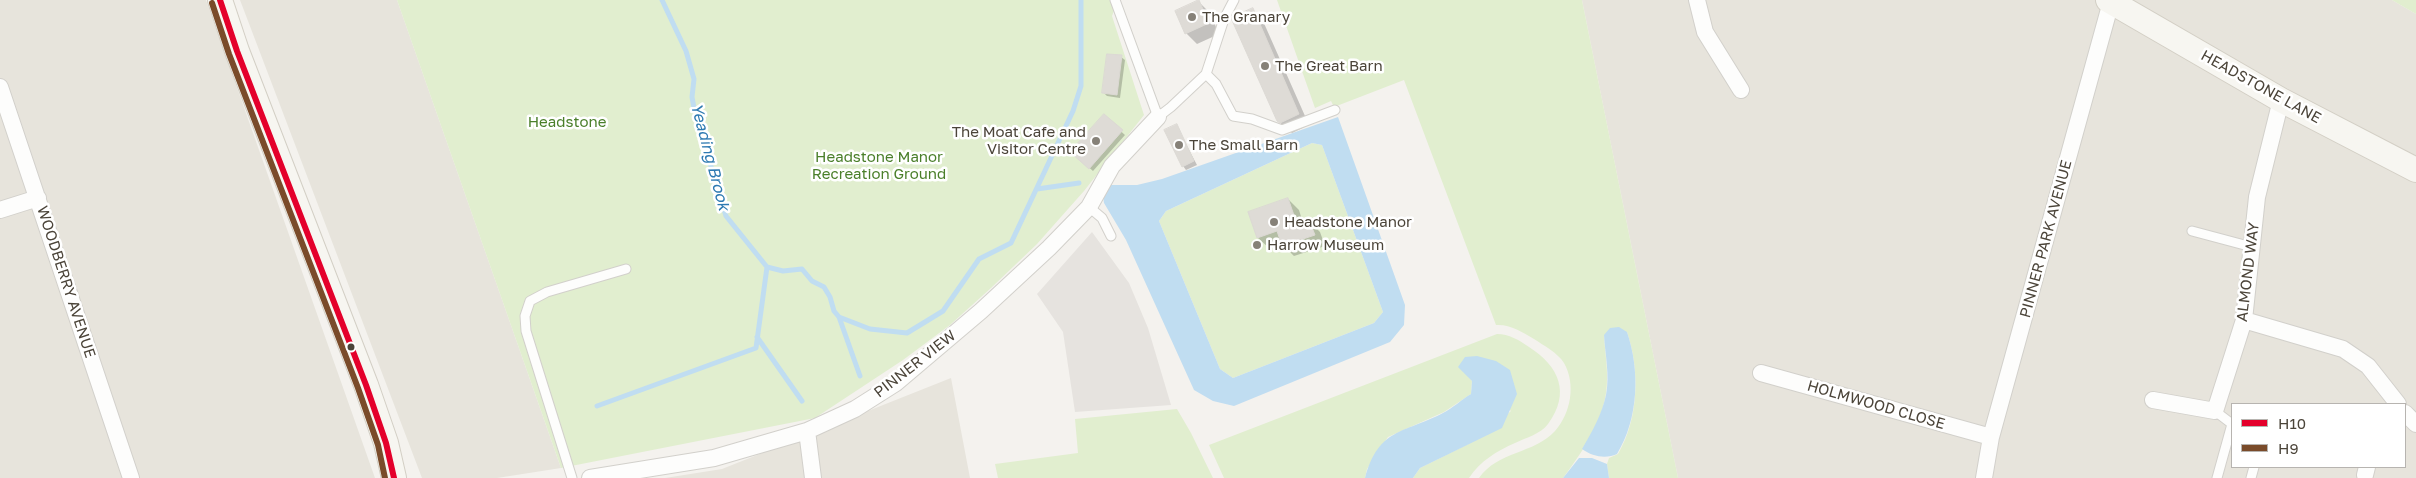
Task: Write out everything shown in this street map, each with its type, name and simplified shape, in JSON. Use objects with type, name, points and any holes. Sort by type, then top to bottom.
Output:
[{"type":"street","points":[[220,0],[237,52],[369,394],[386,443],[394,478]]},
{"type":"street","points":[[1697,0],[1705,32],[1741,90]]},
{"type":"street","name":"HEADSTONE LANE","points":[[2110,1],[2281,100],[2416,170]]},
{"type":"street","name":"PINNER PARK AVENUE","points":[[1984,478],[1991,437],[2110,1]]},
{"type":"street","name":"WOODBERRY AVENUE","points":[[0,87],[131,478]]},
{"type":"street","name":"ALMOND WAY","points":[[2215,411],[2244,320],[2257,197],[2281,100]]},
{"type":"street","name":"PINNER VIEW","points":[[590,478],[714,458],[807,431],[854,409],[896,383],[981,312],[1089,207],[1112,166],[1158,117]]},
{"type":"street","points":[[0,210],[38,198]]},
{"type":"street","points":[[2244,320],[2343,349],[2368,366],[2397,403]]},
{"type":"street","name":"HOLMWOOD CLOSE","points":[[1761,373],[1991,437]]},
{"type":"street","points":[[2153,400],[2215,411]]},
{"type":"street","points":[[2406,414],[2416,424]]},
{"type":"street","points":[[807,431],[813,478]]},
{"type":"lane","points":[[1115,0],[1158,117],[1172,108],[1206,74],[1224,19],[1234,0]]},
{"type":"lane","points":[[1206,74],[1216,84],[1233,116],[1252,119],[1282,130],[1335,110]]},
{"type":"lane","points":[[1089,207],[1102,218],[1111,236]]},
{"type":"lane","points":[[2192,231],[2252,247]]},
{"type":"lane","points":[[572,478],[526,331],[525,316],[530,301],[547,292],[626,269]]},
{"type":"lane","points":[[2215,411],[2231,423]]},
{"type":"lane","points":[[2217,478],[2231,428]]},
{"type":"shaded area","points":[[0,0],[206,0],[375,478],[0,478]]},
{"type":"shaded area","points":[[240,0],[397,0],[561,468],[497,478],[422,478]]},
{"type":"shaded area","points":[[1582,0],[2392,0],[2416,14],[2416,478],[1678,478]]},
{"type":"shaded area","points":[[1092,232],[1129,283],[1148,328],[1171,405],[1075,412],[1063,332],[1037,294]]},
{"type":"shaded area","points":[[951,378],[970,478],[665,478],[722,469]]},
{"type":"green space","points":[[397,0],[1118,0],[1112,16],[1144,115],[1084,191],[1037,244],[991,288],[950,325],[903,360],[815,418],[561,468]]},
{"type":"green space","points":[[1277,0],[1582,0],[1678,478],[1609,478],[1607,464],[1609,458],[1618,454],[1625,440],[1634,410],[1634,362],[1627,332],[1604,335],[1607,378],[1604,404],[1590,438],[1563,478],[1479,478],[1496,462],[1537,444],[1555,431],[1565,416],[1570,398],[1571,389],[1568,371],[1561,359],[1529,336],[1516,329],[1496,325],[1404,80],[1334,107],[1331,101],[1315,108]]},
{"type":"green space","points":[[2392,0],[2416,0],[2416,14]]},
{"type":"green space","points":[[1312,143],[1322,145],[1383,312],[1374,323],[1233,378],[1220,369],[1159,221],[1166,211]]},
{"type":"green space","points":[[1497,334],[1510,336],[1518,340],[1539,354],[1548,363],[1558,381],[1560,391],[1559,402],[1555,413],[1545,427],[1537,433],[1489,457],[1478,466],[1469,478],[1413,478],[1420,468],[1478,439],[1511,411],[1466,373],[1472,381],[1471,394],[1444,412],[1388,437],[1367,469],[1365,478],[1224,478],[1209,445]]},
{"type":"green space","points":[[1177,409],[1213,478],[998,478],[995,464],[1078,453],[1075,419]]},
{"type":"water","points":[[1338,117],[1405,305],[1404,325],[1390,342],[1234,406],[1213,401],[1194,390],[1126,240],[1104,203],[1103,196],[1111,185],[1137,185],[1162,179]],"holes":[[[1312,143],[1322,145],[1383,312],[1374,323],[1233,378],[1220,369],[1159,221],[1166,211]]]},
{"type":"water","points":[[1619,327],[1627,332],[1634,362],[1635,394],[1633,410],[1630,425],[1617,454],[1600,456],[1582,449],[1599,416],[1606,395],[1607,372],[1604,335],[1610,328]]},
{"type":"water","points":[[1477,356],[1496,361],[1510,370],[1517,394],[1502,428],[1420,468],[1413,478],[1365,478],[1377,450],[1385,441],[1404,430],[1443,413],[1471,394],[1472,381],[1458,367],[1465,357]]},
{"type":"water","points":[[1579,458],[1592,458],[1607,464],[1609,478],[1563,478]]},
{"type":"building","name":"The Granary","points":[[1199,0],[1209,23],[1185,34],[1175,11]]},
{"type":"building","name":"The Great Barn","points":[[1253,8],[1299,114],[1280,123],[1277,121],[1231,18]]},
{"type":"building","points":[[1107,54],[1122,55],[1117,95],[1102,93]]},
{"type":"building","name":"The Moat Cafe and Visitor Centre","points":[[1104,114],[1123,130],[1089,169],[1070,152]]},
{"type":"building","name":"The Small Barn","points":[[1177,124],[1194,161],[1182,167],[1164,130]]},
{"type":"building","name":"Headstone Manor","points":[[1288,198],[1297,224],[1309,220],[1315,235],[1282,246],[1277,231],[1257,238],[1248,212]]},
{"type":"waterway","name":"Yeading Brook","points":[[662,0],[686,51],[694,79],[692,97],[694,108],[706,134],[710,148],[710,163],[726,216],[767,267],[783,271],[802,269],[812,281],[824,287],[830,297],[834,311],[839,317],[870,329],[907,333],[943,311],[979,259],[1011,243],[1073,111],[1081,86],[1081,0]]},
{"type":"waterway","name":"Yeading Brook","points":[[1037,189],[1079,183]]},
{"type":"waterway","points":[[597,406],[756,348],[767,267]]},
{"type":"waterway","points":[[839,317],[860,376]]},
{"type":"waterway","points":[[757,337],[802,401]]},
{"type":"transit line","name":"H10","points":[[220,0],[237,51],[366,385],[386,443],[394,478]]},
{"type":"transit line","name":"H9","points":[[212,3],[229,54],[358,388],[378,445],[385,478]]},
{"type":"place","name":"The Granary","points":[[1192,17]]},
{"type":"place","name":"The Great Barn","points":[[1265,66]]},
{"type":"place","name":"The Moat Cafe and Visitor Centre","points":[[1096,141]]},
{"type":"place","name":"The Small Barn","points":[[1179,145]]},
{"type":"place","name":"Headstone Manor","points":[[1274,222]]},
{"type":"place","name":"Harrow Museum","points":[[1257,245]]},
{"type":"park label","name":"Headstone","points":[[567,122]]},
{"type":"park label","name":"Headstone Manor Recreation Ground","points":[[879,166]]}]
